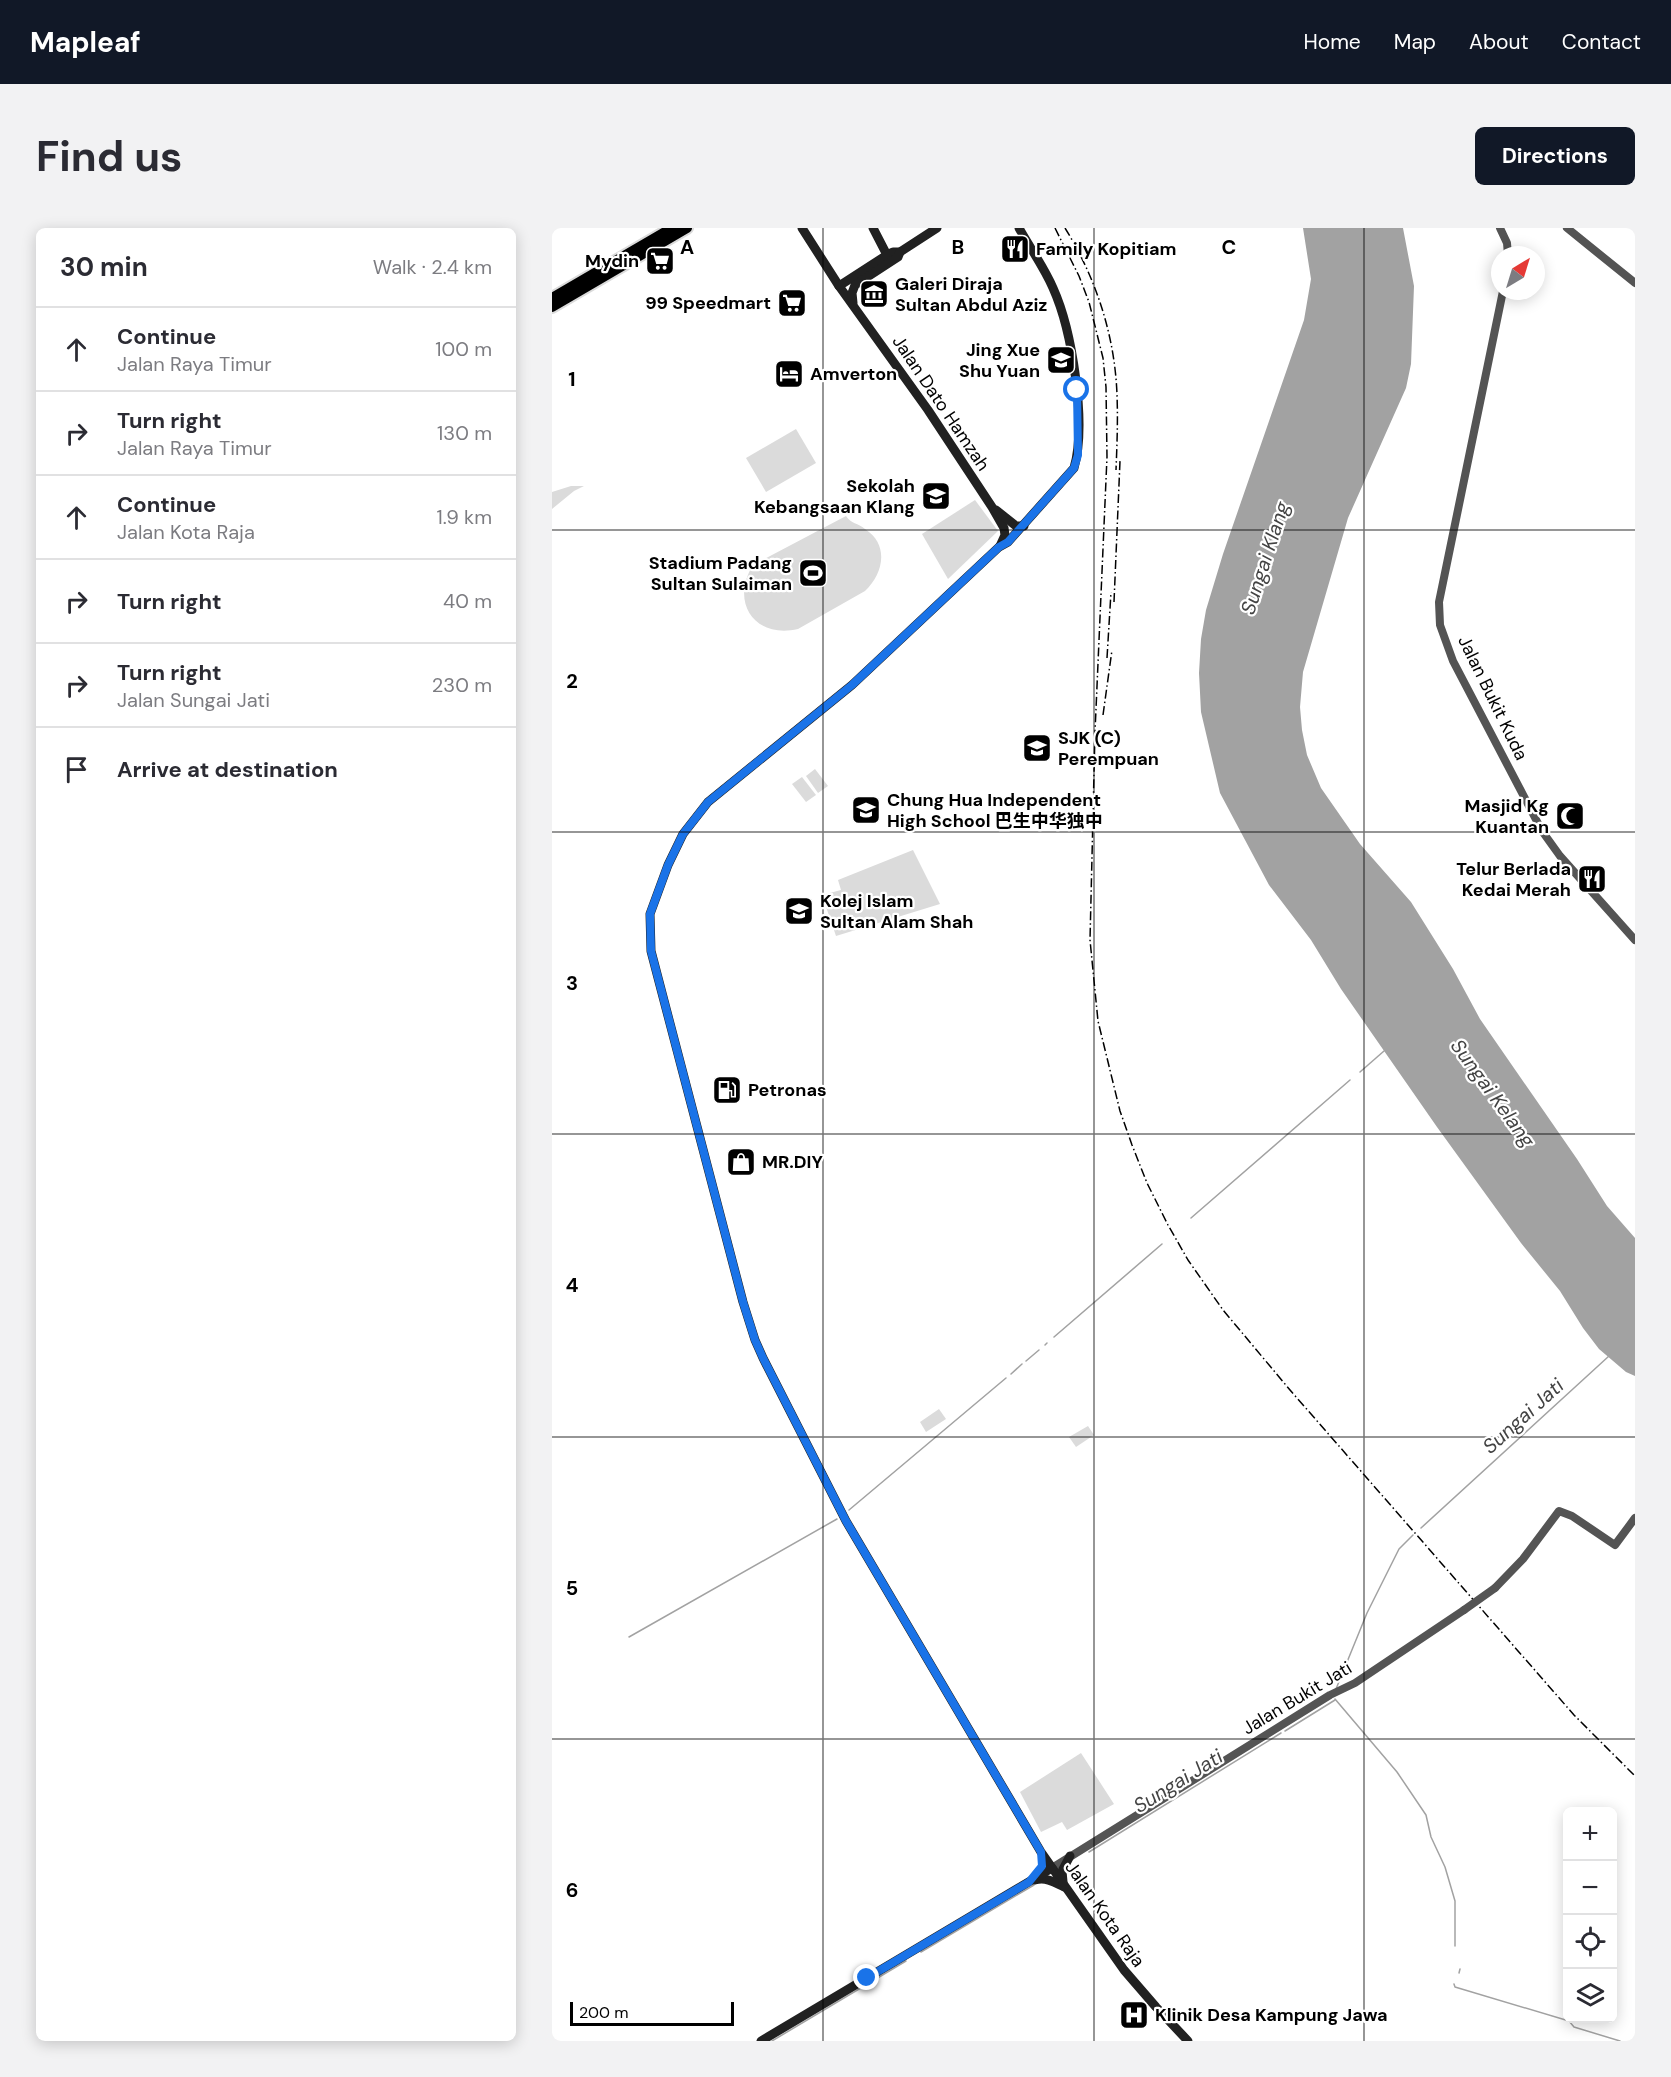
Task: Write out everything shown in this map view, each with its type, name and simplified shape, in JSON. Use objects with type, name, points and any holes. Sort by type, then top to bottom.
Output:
[{"type":"highway","points":[[552,298],[672,228]]},
{"type":"highway","points":[[552,307],[687,228]]},
{"type":"main road","name":"Jalan Dato Hamzah","points":[[802,228],[839,286],[854,304],[992,507]]},
{"type":"main road","points":[[873,228],[887,255]]},
{"type":"main road","points":[[839,286],[887,255],[900,252],[938,228]]},
{"type":"main road","name":"Jalan Kota Raja","points":[[1018,228],[1052,285],[1063,313],[1075,377],[1078,416],[1078,455],[1074,468],[1008,542],[999,547],[852,685],[708,802],[683,834],[653,904],[649,926],[651,951],[741,1296],[755,1340],[846,1521],[1041,1852],[1124,1970],[1188,2041]]},
{"type":"main road","points":[[854,304],[852,293],[855,285],[898,257],[900,252]]},
{"type":"main road","points":[[992,507],[1016,526],[1024,526]]},
{"type":"main road","points":[[992,507],[1004,528],[1005,535],[999,547]]},
{"type":"main road","points":[[1027,1883],[1042,1866],[1041,1852]]},
{"type":"main road","points":[[1064,1886],[1062,1871],[1070,1856]]},
{"type":"main road","points":[[761,2041],[1052,1868]]},
{"type":"main road","points":[[1027,1883],[1041,1879],[1052,1880],[1064,1886]]},
{"type":"street","points":[[1500,228],[1508,246]]},
{"type":"street","points":[[1567,228],[1635,283]]},
{"type":"street","name":"Jalan Bukit Kuda","points":[[1501,300],[1438,602],[1440,625],[1453,661],[1542,831],[1560,856],[1635,940]]},
{"type":"street","name":"Jalan Bukit Jati","points":[[1052,1868],[1336,1692],[1355,1683],[1464,1610],[1495,1588],[1523,1559],[1559,1511],[1572,1516],[1615,1545],[1635,1518]]},
{"type":"shaded area","points":[[796,429],[816,463],[766,492],[746,458]]},
{"type":"shaded area","points":[[571,486],[584,486],[552,509],[552,492]]},
{"type":"shaded area","points":[[975,500],[998,531],[948,579],[922,534]]},
{"type":"shaded area","name":"Stadium Padang Sultan Sulaiman","points":[[846,516],[873,536],[881,551],[880,568],[871,584],[865,591],[798,629],[782,631],[758,623],[750,615],[744,592],[753,565]]},
{"type":"shaded area","points":[[815,769],[828,786],[818,793],[806,776]]},
{"type":"shaded area","points":[[802,777],[816,795],[806,802],[792,784]]},
{"type":"shaded area","points":[[913,850],[940,904],[836,936],[822,895],[841,890],[838,880]]},
{"type":"shaded area","points":[[939,1409],[946,1419],[926,1432],[920,1422]]},
{"type":"shaded area","points":[[1088,1426],[1094,1435],[1076,1447],[1069,1437]]},
{"type":"shaded area","points":[[1081,1753],[1114,1804],[1067,1830],[1062,1822],[1041,1832],[1020,1792]]},
{"type":"water","points":[[1303,228],[1403,228],[1414,286],[1411,364],[1406,388],[1348,518],[1303,672],[1300,707],[1307,755],[1321,788],[1360,844],[1411,902],[1453,969],[1480,1019],[1607,1206],[1635,1238],[1635,1376],[1626,1372],[1599,1349],[1560,1291],[1521,1243],[1437,1127],[1341,989],[1311,940],[1269,885],[1220,793],[1201,712],[1199,673],[1201,639],[1206,610],[1223,554],[1304,320],[1311,279]]},
{"type":"waterway","points":[[1360,1072],[1384,1051]]},
{"type":"waterway","points":[[1191,1218],[1350,1080]]},
{"type":"waterway","points":[[1054,1337],[1162,1244]]},
{"type":"waterway","points":[[1026,1361],[1039,1350]]},
{"type":"waterway","name":"Sungai Jati","points":[[1421,1528],[1609,1356]]},
{"type":"waterway","points":[[1011,1374],[1022,1364]]},
{"type":"waterway","points":[[849,1510],[1006,1378]]},
{"type":"waterway","points":[[629,1637],[837,1519]]},
{"type":"waterway","name":"Sungai Jati","points":[[1336,1689],[1367,1613],[1399,1549],[1413,1535]]},
{"type":"waterway","points":[[1335,1699],[1397,1772],[1426,1815],[1431,1837],[1445,1867],[1455,1901],[1455,1946]]},
{"type":"waterway","name":"Sungai Jati","points":[[1285,1731],[1335,1700]]},
{"type":"waterway","name":"Sungai Jati","points":[[1089,1852],[1281,1733]]},
{"type":"waterway","name":"Sungai Jati","points":[[921,1952],[1034,1885]]},
{"type":"waterway","name":"Sungai Jati","points":[[772,2041],[906,1961]]},
{"type":"waterway","points":[[1459,1973],[1460,1969]]},
{"type":"waterway","points":[[1454,1984],[1455,1987],[1569,2021],[1574,2027],[1620,2041]]},
{"type":"railway","points":[[1055,228],[1089,302],[1103,358],[1106,387],[1107,457],[1095,732],[1090,940],[1098,1021],[1120,1111],[1132,1145],[1147,1183],[1168,1225],[1188,1260],[1223,1310],[1574,1715],[1635,1776]]},
{"type":"railway","points":[[1065,228],[1095,287],[1108,329],[1117,395],[1116,470]]},
{"type":"railway","points":[[1114,602],[1120,461]]},
{"type":"railway","points":[[1107,658],[1111,592]]},
{"type":"railway","points":[[1103,715],[1112,650]]},
{"type":"place","name":"Family Kopitiam","points":[[1015,249]]},
{"type":"place","name":"Mydin","points":[[660,261]]},
{"type":"place","name":"Galeri Diraja Sultan Abdul Aziz","points":[[874,294]]},
{"type":"place","name":"99 Speedmart","points":[[792,303]]},
{"type":"place","name":"Jing Xue Shu Yuan","points":[[1061,360]]},
{"type":"place","name":"Amverton","points":[[789,374]]},
{"type":"place","name":"Sekolah Kebangsaan Klang","points":[[936,496]]},
{"type":"place","name":"Stadium Padang Sultan Sulaiman","points":[[813,573]]},
{"type":"place","name":"SJK (C) Perempuan","points":[[1037,748]]},
{"type":"place","name":"Chung Hua Independent High School 巴生中华独中","points":[[866,810]]},
{"type":"place","name":"Masjid Kg Kuantan","points":[[1570,816]]},
{"type":"place","name":"Telur Berlada Kedai Merah","points":[[1592,879]]},
{"type":"place","name":"Kolej Islam Sultan Alam Shah","points":[[799,911]]},
{"type":"place","name":"Petronas","points":[[727,1090]]},
{"type":"place","name":"MR.DIY","points":[[741,1162]]},
{"type":"place","name":"Klinik Desa Kampung Jawa","points":[[1134,2015]]},
{"type":"route","points":[[867,1978],[1029,1882],[1042,1866],[1041,1852],[846,1521],[755,1340],[651,951],[650,914],[668,865],[683,834],[708,802],[881,659],[999,547],[1008,542],[1074,468],[1078,455],[1077,390]]},
{"type":"water label","name":"Sungai Klang","points":[[1265,558]]},
{"type":"water label","name":"Sungai Kelang","points":[[1493,1093]]}]
